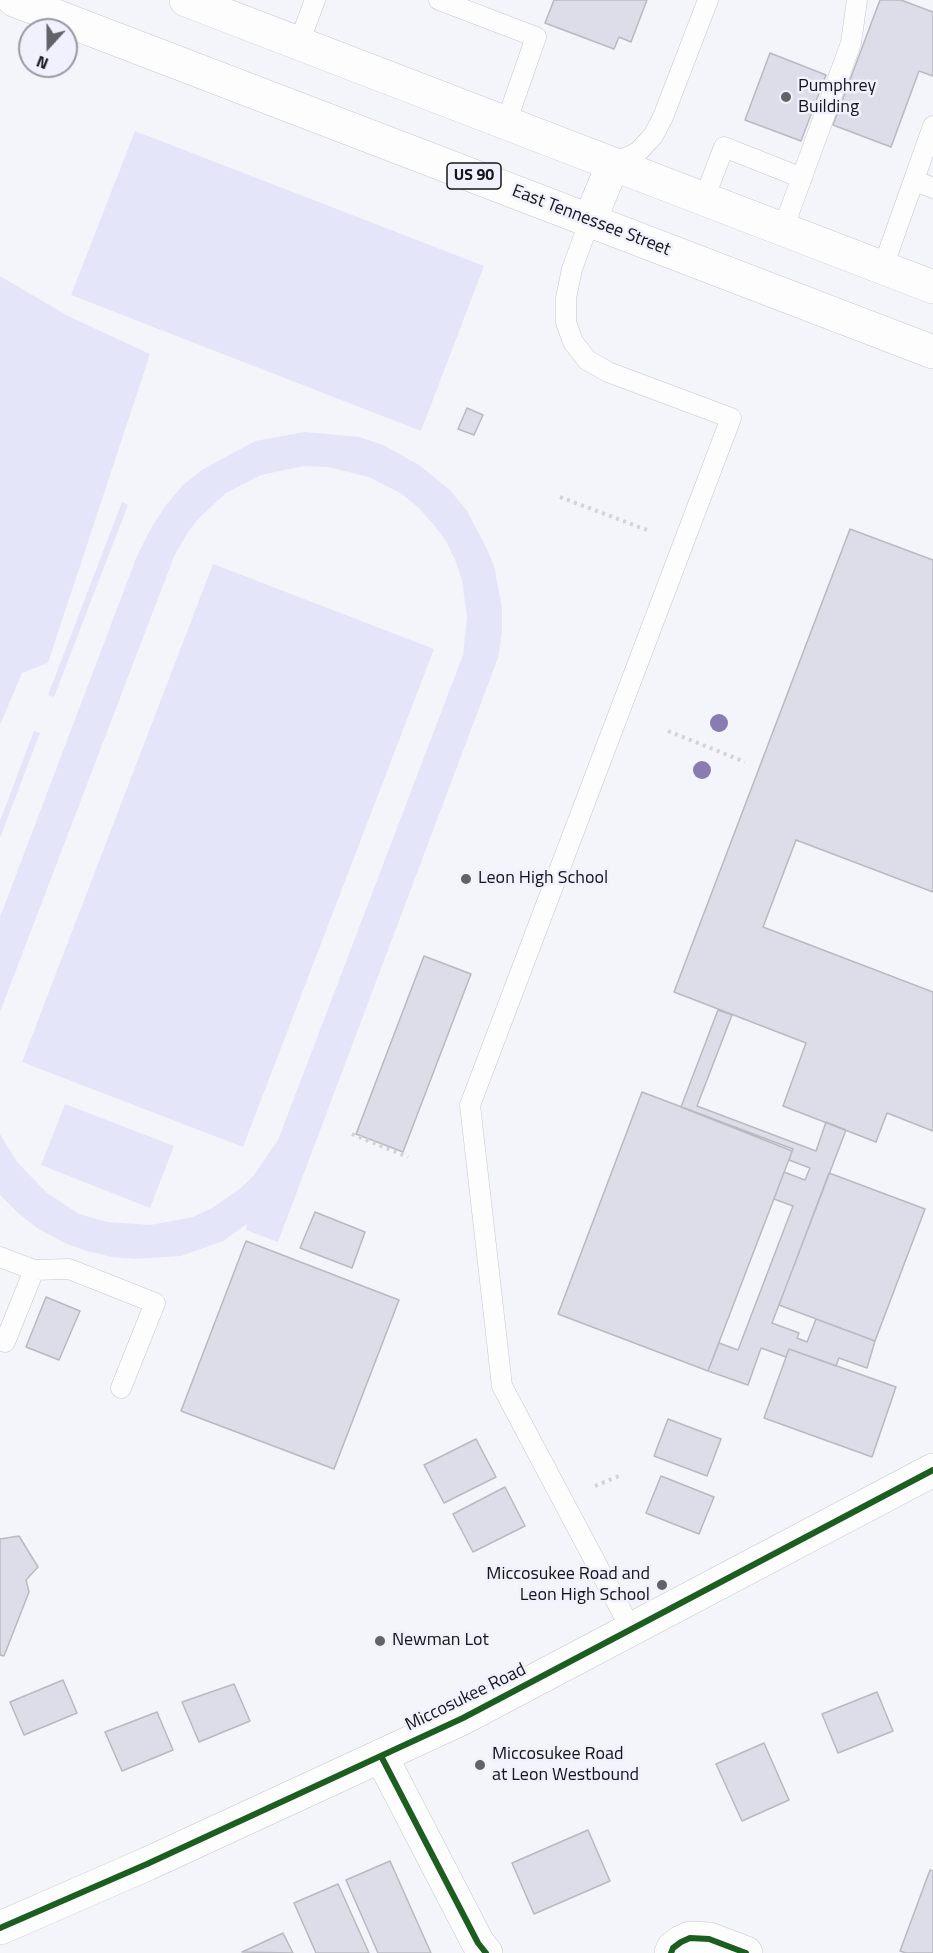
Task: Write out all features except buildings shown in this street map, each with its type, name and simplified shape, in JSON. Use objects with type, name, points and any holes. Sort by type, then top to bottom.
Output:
[{"type":"main road","name":"East Tennessee Street","points":[[14,0],[933,352]]},
{"type":"main road","points":[[186,0],[933,287]]},
{"type":"main road","points":[[590,220],[613,164]]},
{"type":"main road","name":"Miccosukee Road","points":[[0,1928],[147,1864],[463,1718],[632,1631],[933,1470]]},
{"type":"main road","points":[[381,1756],[478,1943],[486,1953]]},
{"type":"main road","points":[[676,1947],[690,1938],[709,1939],[746,1953]]},
{"type":"lane","points":[[299,43],[315,0]]},
{"type":"lane","points":[[439,0],[536,37],[506,123]]},
{"type":"lane","points":[[613,164],[638,152],[652,136],[663,117],[708,0]]},
{"type":"lane","points":[[783,229],[851,43],[856,0]]},
{"type":"lane","points":[[883,267],[933,126]]},
{"type":"lane","points":[[705,199],[724,147],[802,178]]},
{"type":"lane","points":[[914,180],[933,188]]},
{"type":"lane","points":[[590,220],[572,269],[566,298],[566,322],[573,342],[587,360],[608,372],[731,418],[470,1105],[501,1386],[632,1631]]},
{"type":"lane","points":[[0,1257],[34,1270],[69,1269],[155,1303],[121,1388]]},
{"type":"lane","points":[[5,1342],[34,1270]]},
{"type":"path","points":[[560,497],[647,530]]},
{"type":"path","points":[[668,731],[745,762]]},
{"type":"path","points":[[352,1134],[408,1157]]},
{"type":"path","points":[[595,1486],[619,1476]]},
{"type":"shaded area","points":[[135,131],[484,266],[421,431],[71,295]]},
{"type":"shaded area","points":[[0,276],[68,316],[150,354],[48,663],[22,673],[0,725]]},
{"type":"shaded area","points":[[305,432],[359,437],[383,445],[419,465],[450,490],[467,511],[494,566],[502,607],[502,632],[498,658],[278,1242],[246,1230],[247,1224],[223,1241],[181,1256],[135,1259],[112,1257],[87,1251],[67,1244],[37,1228],[0,1195],[0,1134],[17,1162],[47,1193],[79,1214],[107,1222],[150,1225],[193,1217],[212,1208],[241,1188],[254,1175],[278,1140],[463,655],[467,617],[462,581],[456,562],[446,541],[434,525],[402,494],[369,477],[328,467],[304,466],[261,475],[226,493],[198,519],[175,554],[0,1012],[0,917],[137,556],[151,528],[183,485],[202,470],[255,441]]},
{"type":"shaded area","points":[[122,502],[128,505],[54,697],[48,695]]},
{"type":"shaded area","points":[[213,564],[434,649],[243,1147],[22,1062]]},
{"type":"shaded area","points":[[34,731],[40,733],[0,838],[0,821]]},
{"type":"shaded area","points":[[65,1104],[174,1146],[150,1208],[41,1165]]},
{"type":"cycle path","points":[[0,1928],[147,1864],[463,1718],[933,1470]]},
{"type":"cycle path","points":[[381,1756],[478,1943],[486,1953]]},
{"type":"cycle path","points":[[671,1953],[673,1948],[690,1938],[709,1939],[746,1953]]},
{"type":"place","name":"Pumphrey Building","points":[[786,97]]},
{"type":"place","name":"Leon High School","points":[[466,879]]},
{"type":"place","name":"Miccosukee Road and Leon High School","points":[[662,1585]]},
{"type":"place","name":"Newman Lot","points":[[380,1641]]},
{"type":"place","name":"Miccosukee Road at Leon Westbound","points":[[480,1765]]}]
